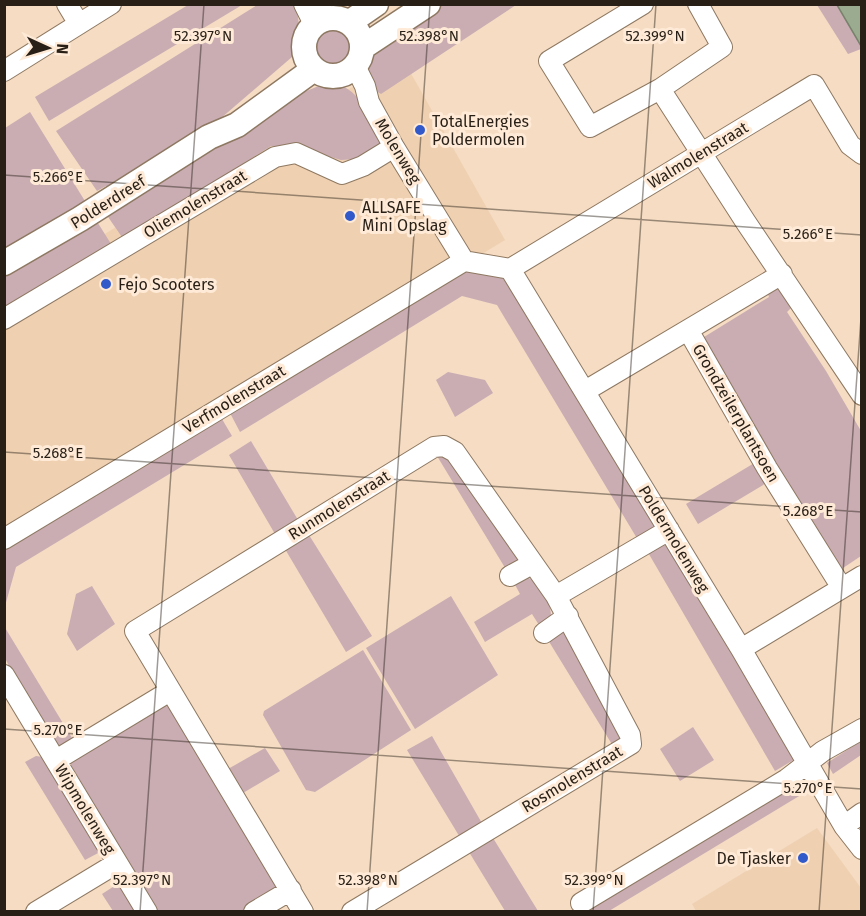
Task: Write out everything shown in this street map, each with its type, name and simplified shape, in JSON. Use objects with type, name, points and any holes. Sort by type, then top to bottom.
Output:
[{"type":"main road","points":[[375,4],[322,15],[307,33],[304,44],[310,62],[329,76],[354,62],[429,4]]},
{"type":"main road","points":[[322,15],[357,29],[354,62]]},
{"type":"main road","name":"Polderdreef","points":[[4,263],[80,219],[209,137],[231,115],[310,62]]},
{"type":"street","points":[[68,4],[79,24]]},
{"type":"street","points":[[4,70],[111,4]]},
{"type":"street","points":[[643,4],[549,61],[590,127],[660,88],[722,47],[698,4]]},
{"type":"street","name":"Molenweg","points":[[354,62],[357,91],[369,102],[464,261]]},
{"type":"street","name":"Walmolenstraat","points":[[510,269],[814,85],[850,145],[861,154]]},
{"type":"street","points":[[660,88],[861,395]]},
{"type":"street","name":"Oliemolenstraat","points":[[4,319],[275,157],[296,153],[342,174],[363,166],[394,147]]},
{"type":"street","points":[[464,261],[510,269]]},
{"type":"street","name":"Verfmolenstraat","points":[[4,539],[464,261]]},
{"type":"street","name":"Poldermolenweg","points":[[510,269],[741,649],[844,826],[861,849]]},
{"type":"street","name":"Grondzeilerplantsoen","points":[[585,391],[782,274]]},
{"type":"street","name":"Grondzeilerplantsoen","points":[[688,330],[767,468],[842,588]]},
{"type":"street","name":"Runmolenstraat","points":[[291,890],[135,631],[434,447],[444,446],[455,452],[556,596]]},
{"type":"street","points":[[556,596],[669,530]]},
{"type":"street","points":[[510,576],[532,564]]},
{"type":"street","points":[[741,649],[861,576]]},
{"type":"street","name":"Rosmolenstraat","points":[[352,912],[631,744],[630,735],[556,596]]},
{"type":"street","points":[[544,633],[568,616]]},
{"type":"street","name":"Wipmolenweg","points":[[4,675],[147,912]]},
{"type":"street","points":[[56,760],[170,692]]},
{"type":"street","points":[[581,903],[787,779],[823,751],[861,729]]},
{"type":"street","points":[[844,826],[861,813]]},
{"type":"street","points":[[36,912],[117,863]]},
{"type":"street","points":[[255,912],[291,890],[303,912]]},
{"type":"shaded area","points":[[188,5],[242,5],[49,121],[35,97]]},
{"type":"shaded area","points":[[257,5],[295,5],[299,31],[292,57],[199,137],[112,190],[106,186],[97,191],[56,131]]},
{"type":"shaded area","points":[[442,5],[516,5],[381,94],[373,89],[368,68],[375,49]]},
{"type":"shaded area","points":[[817,5],[837,5],[861,49],[848,54]]},
{"type":"shaded area","points":[[837,5],[861,5],[861,46]]},
{"type":"shaded area","points":[[332,29],[345,34],[350,47],[345,60],[332,65],[319,60],[314,47],[319,34]]},
{"type":"shaded area","points":[[404,61],[505,240],[5,543],[5,295],[309,109]]},
{"type":"shaded area","points":[[326,83],[347,88],[355,95],[368,113],[382,143],[355,159],[341,160],[297,147],[271,146],[124,240],[106,214],[304,92]]},
{"type":"shaded area","points":[[30,112],[88,206],[5,254],[5,128]]},
{"type":"shaded area","points":[[96,220],[113,247],[5,312],[5,274]]},
{"type":"shaded area","points":[[467,269],[506,279],[655,524],[655,530],[638,540],[497,305],[462,296],[240,432],[230,413]]},
{"type":"shaded area","points":[[775,286],[788,291],[796,303],[787,312],[826,371],[861,431],[861,556],[837,572],[696,342],[769,297],[766,289]]},
{"type":"shaded area","points":[[448,372],[485,380],[493,393],[455,417],[436,380]]},
{"type":"shaded area","points":[[222,419],[232,436],[16,567],[5,606],[5,548]]},
{"type":"shaded area","points":[[251,441],[298,520],[275,534],[229,455]]},
{"type":"shaded area","points":[[448,450],[524,559],[507,571],[437,456]]},
{"type":"shaded area","points":[[756,462],[768,482],[698,524],[686,504]]},
{"type":"shaded area","points":[[309,535],[372,636],[346,652],[285,549]]},
{"type":"shaded area","points":[[665,542],[797,758],[775,771],[646,549]]},
{"type":"shaded area","points":[[523,576],[539,586],[549,605],[551,617],[539,625],[532,614],[485,642],[474,622],[520,594],[513,581]]},
{"type":"shaded area","points":[[92,586],[115,624],[77,651],[67,634],[76,594]]},
{"type":"shaded area","points":[[451,596],[498,675],[415,729],[366,648]]},
{"type":"shaded area","points":[[4,626],[75,743],[59,748],[9,666],[5,658]]},
{"type":"shaded area","points":[[569,628],[627,738],[613,746],[548,640]]},
{"type":"shaded area","points":[[363,650],[411,730],[315,792],[306,790],[263,715],[264,711]]},
{"type":"shaded area","points":[[160,705],[177,708],[279,881],[275,894],[246,911],[157,911],[68,760]]},
{"type":"shaded area","points":[[693,727],[714,760],[680,781],[660,749]]},
{"type":"shaded area","points":[[432,736],[483,825],[461,839],[407,750]]},
{"type":"shaded area","points":[[861,741],[861,755],[833,774],[827,763]]},
{"type":"shaded area","points":[[265,748],[280,771],[243,793],[228,769]]},
{"type":"shaded area","points":[[36,756],[43,757],[100,852],[85,860],[25,762]]},
{"type":"shaded area","points":[[806,774],[814,787],[609,911],[569,912],[607,887]]},
{"type":"shaded area","name":"De Tjasker","points":[[817,828],[861,888],[861,909],[857,912],[696,911],[692,904]]},
{"type":"shaded area","points":[[493,838],[538,912],[505,911],[469,852]]},
{"type":"shaded area","points":[[119,883],[136,911],[113,911],[102,894]]},
{"type":"place","name":"TotalEnergies Poldermolen","points":[[420,130]]},
{"type":"place","name":"ALLSAFE Mini Opslag","points":[[350,216]]},
{"type":"place","name":"Fejo Scooters","points":[[106,284]]},
{"type":"place","name":"De Tjasker","points":[[803,858]]}]
